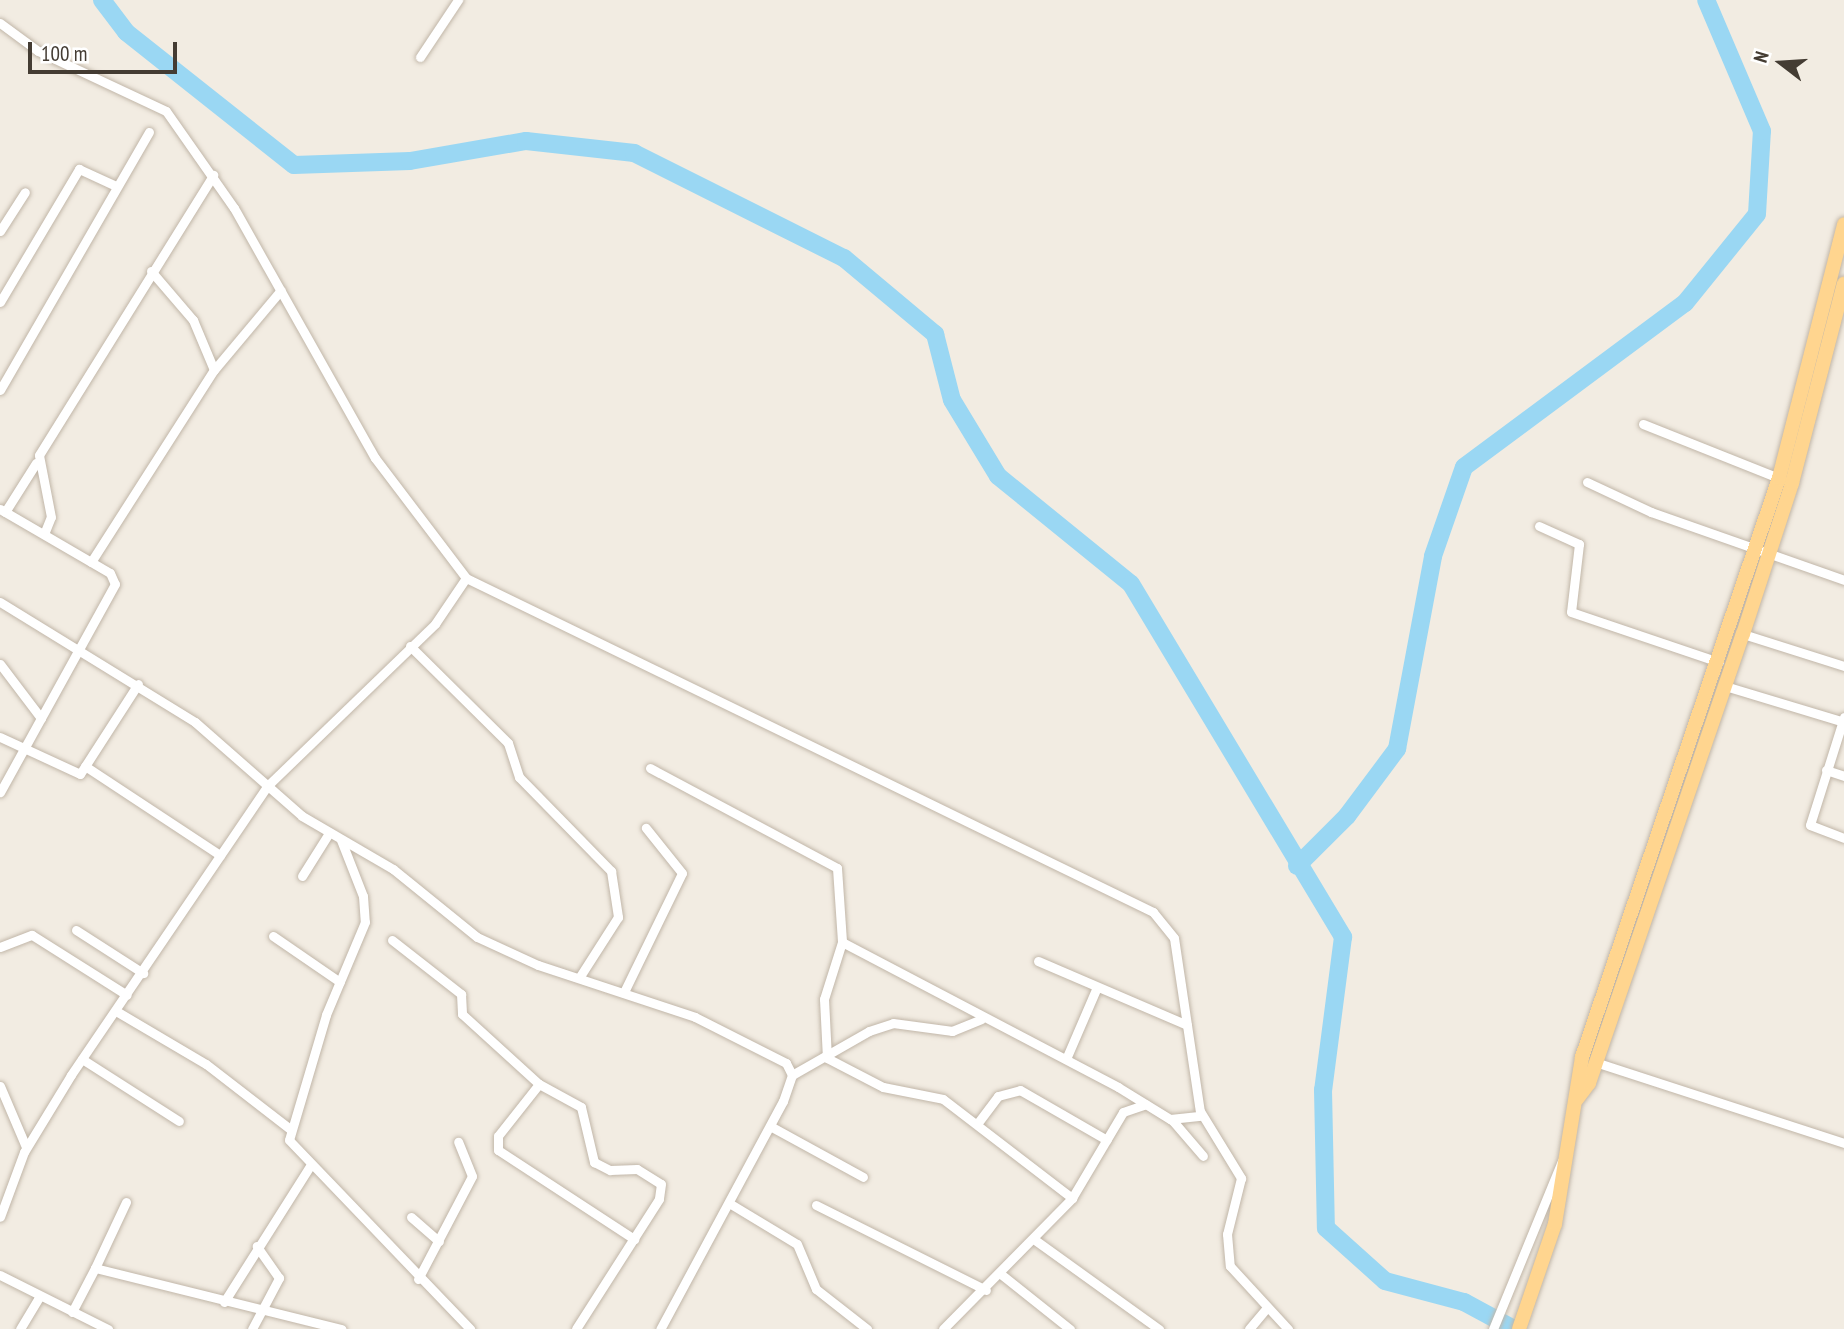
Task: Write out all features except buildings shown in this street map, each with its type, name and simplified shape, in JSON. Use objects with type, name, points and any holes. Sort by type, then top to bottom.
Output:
[{"type":"main road","points":[[1577,1099],[1595,1062],[1743,634],[1779,478],[1844,224]]},
{"type":"main road","points":[[1519,1329],[1548,1247],[1568,1150],[1582,1057],[1719,662],[1764,548],[1844,284]]},
{"type":"street","points":[[420,57],[458,0]]},
{"type":"street","points":[[0,23],[61,63],[156,103],[213,175],[375,458],[466,578],[1153,912],[1174,938],[1201,1116],[1237,1164],[1241,1178],[1227,1253],[1237,1280],[1265,1310],[1288,1329]]},
{"type":"street","points":[[0,390],[149,132]]},
{"type":"street","points":[[0,302],[79,169],[116,186]]},
{"type":"street","points":[[0,792],[116,584],[91,562],[2,510],[36,463],[151,271],[213,175]]},
{"type":"street","points":[[0,232],[25,192]]},
{"type":"street","points":[[151,271],[193,320],[214,369]]},
{"type":"street","points":[[91,562],[214,369],[281,290]]},
{"type":"street","points":[[1643,424],[1779,478]]},
{"type":"street","points":[[36,463],[51,517],[44,534]]},
{"type":"street","points":[[1587,482],[1682,524],[1764,548],[1844,580]]},
{"type":"street","points":[[1539,526],[1579,544],[1571,612],[1719,662]]},
{"type":"street","points":[[0,1217],[26,1147],[82,1059],[143,973],[268,785],[450,607],[466,578]]},
{"type":"street","points":[[0,601],[81,646],[195,722],[329,833],[393,869],[477,937],[579,978],[624,992],[778,1055],[792,1075]]},
{"type":"street","points":[[1743,634],[1844,666]]},
{"type":"street","points":[[410,646],[508,743],[519,777],[611,870],[618,917],[579,978]]},
{"type":"street","points":[[0,664],[41,718]]},
{"type":"street","points":[[0,737],[70,774],[85,766],[138,684]]},
{"type":"street","points":[[1725,686],[1843,720],[1810,825],[1844,838]]},
{"type":"street","points":[[85,766],[220,855]]},
{"type":"street","points":[[650,768],[725,813],[831,862],[840,878],[842,942],[824,999],[827,1058]]},
{"type":"street","points":[[1826,771],[1844,776]]},
{"type":"street","points":[[624,992],[682,873],[646,828]]},
{"type":"street","points":[[302,876],[329,833]]},
{"type":"street","points":[[341,840],[366,909],[290,1129],[291,1146],[458,1324],[470,1329]]},
{"type":"street","points":[[76,930],[143,973]]},
{"type":"street","points":[[0,947],[32,935],[127,995]]},
{"type":"street","points":[[273,936],[340,982]]},
{"type":"street","points":[[392,940],[461,994],[462,1014],[539,1084],[586,1113],[585,1141],[594,1162],[610,1170],[637,1169],[661,1184],[659,1199],[576,1329]]},
{"type":"street","points":[[842,942],[1146,1104],[1170,1119],[1203,1156]]},
{"type":"street","points":[[1038,961],[1187,1025]]},
{"type":"street","points":[[1066,1059],[1097,987]]},
{"type":"street","points":[[116,1011],[206,1064],[290,1129]]},
{"type":"street","points":[[660,1329],[770,1126],[792,1075],[827,1058],[869,1031],[894,1023],[952,1031],[981,1018]]},
{"type":"street","points":[[827,1058],[883,1087],[943,1099],[1072,1198]]},
{"type":"street","points":[[82,1059],[179,1121]]},
{"type":"street","points":[[1595,1062],[1844,1143]]},
{"type":"street","points":[[539,1084],[498,1136],[498,1150],[634,1239]]},
{"type":"street","points":[[0,1086],[26,1147]]},
{"type":"street","points":[[977,1124],[999,1096],[1020,1090],[1107,1140]]},
{"type":"street","points":[[943,1329],[1002,1275],[1072,1198],[1123,1112],[1146,1104]]},
{"type":"street","points":[[1170,1119],[1201,1116]]},
{"type":"street","points":[[770,1126],[863,1177]]},
{"type":"street","points":[[418,1279],[472,1177],[458,1142]]},
{"type":"street","points":[[1493,1329],[1525,1239],[1568,1150]]},
{"type":"street","points":[[224,1302],[310,1166]]},
{"type":"street","points":[[72,1312],[126,1202]]},
{"type":"street","points":[[729,1203],[797,1244],[816,1289],[867,1329]]},
{"type":"street","points":[[816,1205],[986,1290]]},
{"type":"street","points":[[411,1217],[439,1241]]},
{"type":"street","points":[[1035,1240],[1159,1329]]},
{"type":"street","points":[[252,1329],[278,1273],[257,1246]]},
{"type":"street","points":[[94,1268],[342,1329]]},
{"type":"street","points":[[0,1275],[39,1297],[108,1329]]},
{"type":"street","points":[[1002,1275],[1070,1329]]},
{"type":"street","points":[[20,1329],[39,1297]]},
{"type":"street","points":[[1248,1329],[1265,1310]]},
{"type":"waterway","points":[[102,0],[126,32],[294,165],[410,161],[526,141],[634,153],[844,258],[935,334],[952,400],[998,476],[1131,584],[1343,937],[1323,1090],[1326,1228],[1385,1281],[1464,1302],[1514,1329]]},
{"type":"waterway","points":[[1297,866],[1347,816],[1397,749],[1433,556],[1464,467],[1685,303],[1757,214],[1762,131],[1706,0]]}]
